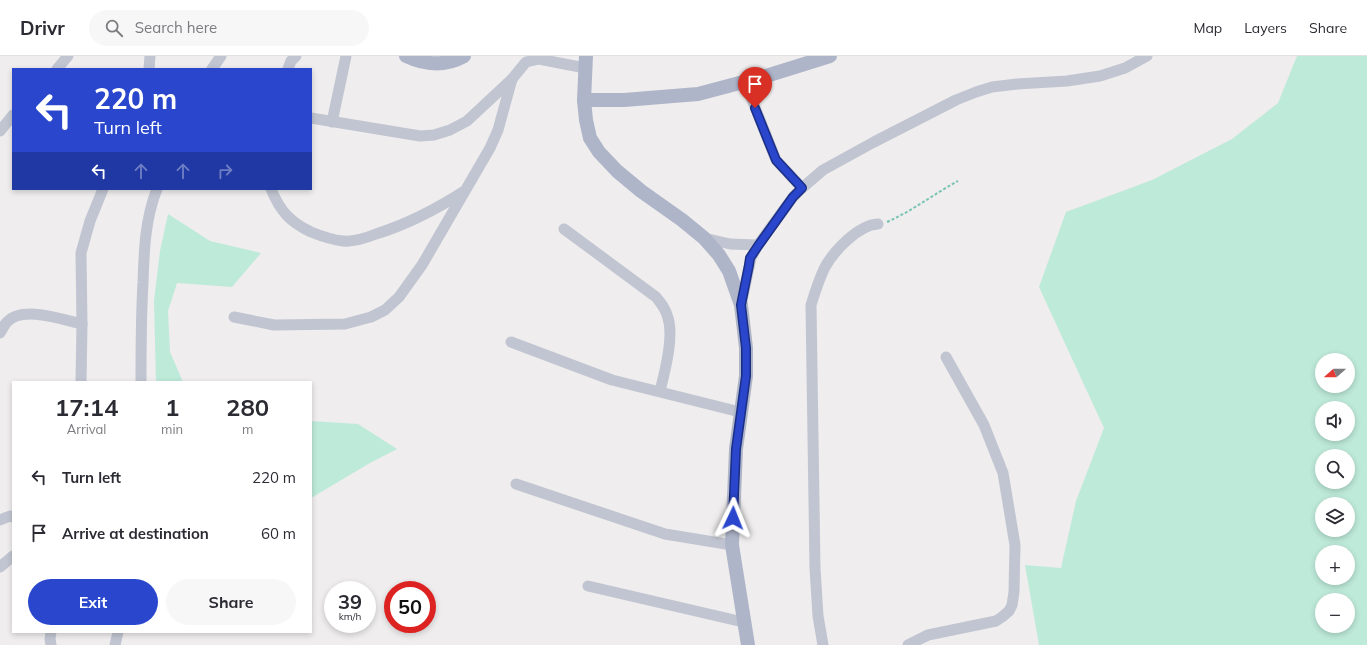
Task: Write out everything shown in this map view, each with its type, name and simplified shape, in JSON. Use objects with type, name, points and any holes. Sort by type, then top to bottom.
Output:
[{"type":"main road","points":[[406,56],[419,62],[430,63],[451,61],[464,56]]},
{"type":"main road","points":[[584,100],[624,100],[698,94],[745,82],[830,56]]},
{"type":"main road","points":[[586,62],[584,100],[590,138],[599,152],[635,186],[704,238],[719,255],[729,271],[741,305],[746,348],[746,376],[735,456],[732,545],[743,622],[748,645]]},
{"type":"street","points":[[58,68],[68,56]]},
{"type":"street","points":[[149,68],[150,56]]},
{"type":"street","points":[[213,68],[221,56]]},
{"type":"street","points":[[332,122],[346,56]]},
{"type":"street","points":[[741,305],[750,258],[793,197],[823,170],[956,100],[992,87],[1067,81],[1100,76],[1125,68],[1147,56]]},
{"type":"street","points":[[288,68],[294,57]]},
{"type":"street","points":[[312,118],[420,136],[434,135],[450,130],[467,121],[512,79],[526,62],[532,59],[539,58],[586,62]]},
{"type":"street","points":[[234,317],[274,325],[344,324],[371,317],[385,310],[399,297],[422,265],[490,148],[498,130],[512,79]]},
{"type":"street","points":[[745,82],[776,160],[802,188]]},
{"type":"street","points":[[0,131],[12,116]]},
{"type":"street","points":[[81,381],[81,253],[90,221],[103,190]]},
{"type":"street","points":[[141,381],[142,297],[145,238],[152,202],[158,190]]},
{"type":"street","points":[[271,190],[276,201],[285,215],[299,226],[320,236],[343,241],[363,238],[406,224],[432,212],[465,192]]},
{"type":"street","points":[[824,645],[818,616],[815,568],[811,305],[814,292],[825,267],[836,252],[860,230],[868,225],[878,224]]},
{"type":"street","points":[[564,229],[656,297],[664,308],[668,318],[670,331],[666,370],[660,391]]},
{"type":"street","points":[[704,238],[730,244],[758,246]]},
{"type":"street","points":[[0,333],[7,322],[20,315],[39,314],[82,324]]},
{"type":"street","points":[[511,342],[612,380],[740,412]]},
{"type":"street","points":[[908,645],[928,636],[996,621],[1009,611],[1012,605],[1014,592],[1015,545],[1003,473],[984,425],[946,357]]},
{"type":"street","points":[[516,484],[665,534],[732,545]]},
{"type":"street","points":[[0,520],[12,517]]},
{"type":"street","points":[[0,567],[12,557]]},
{"type":"street","points":[[588,586],[743,622]]},
{"type":"street","points":[[51,633],[51,645]]},
{"type":"street","points":[[115,645],[118,633]]},
{"type":"path","points":[[878,224],[886,223],[902,216],[939,191],[958,182]]},
{"type":"green space","points":[[1297,56],[1367,56],[1367,645],[1039,645],[1025,565],[1061,568],[1076,501],[1104,428],[1039,287],[1066,212],[1152,180],[1232,139],[1278,103]]},
{"type":"green space","points":[[168,214],[210,241],[261,253],[232,287],[177,283],[168,311],[170,352],[183,381],[156,381],[154,301],[160,251]]},
{"type":"green space","points":[[312,421],[358,424],[397,449],[312,497]]},
{"type":"route","points":[[733,518],[736,449],[746,376],[746,348],[741,305],[750,258],[793,197],[802,188],[776,160],[755,108]]}]
